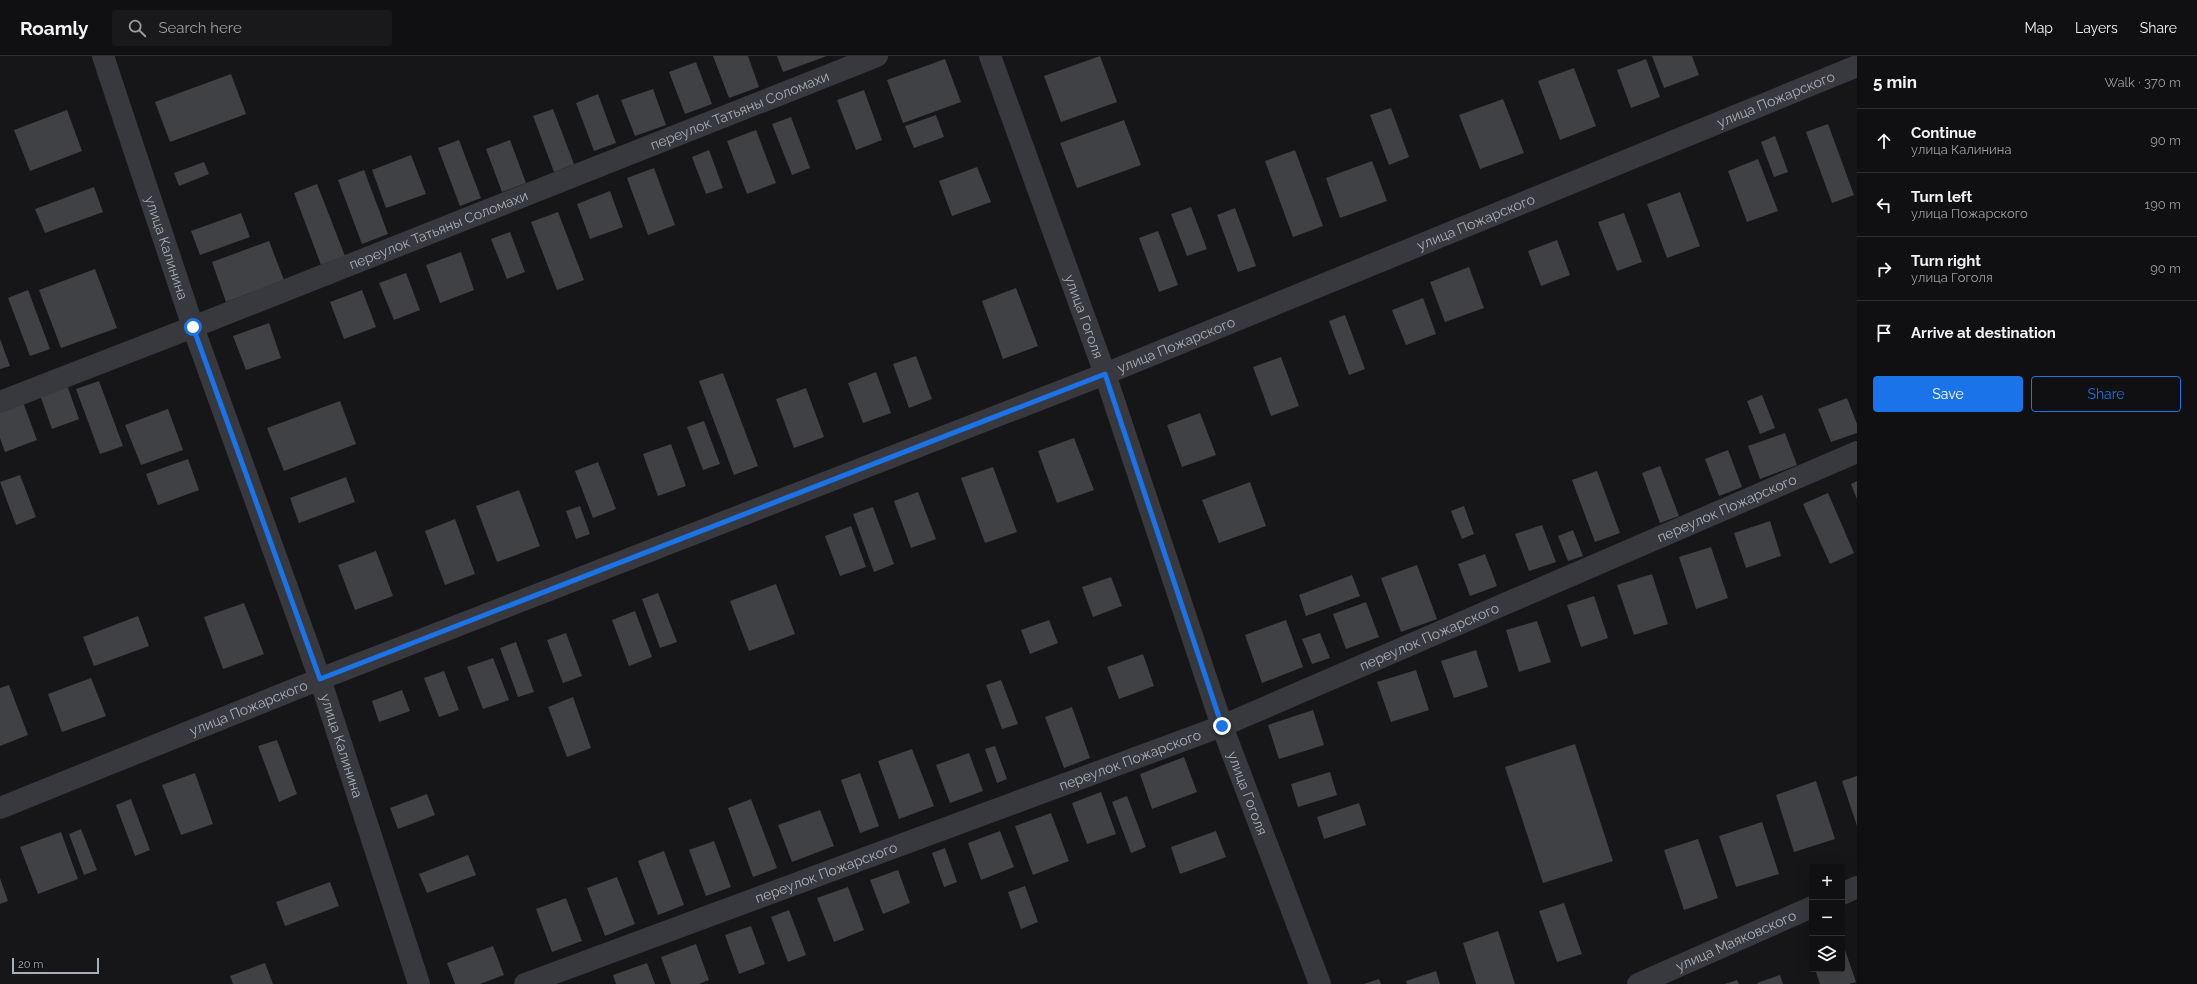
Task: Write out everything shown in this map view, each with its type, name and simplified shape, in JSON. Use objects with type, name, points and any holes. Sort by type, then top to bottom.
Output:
[{"type":"street","name":"улица Калинина","points":[[103,56],[193,327],[320,679],[419,984]]},
{"type":"street","name":"переулок Татьяны Соломахи","points":[[0,402],[877,56]]},
{"type":"street","name":"улица Гоголя","points":[[990,56],[1105,374],[1222,726],[1320,984]]},
{"type":"street","name":"улица Пожарского","points":[[0,808],[320,679],[1105,374],[1857,66]]},
{"type":"street","name":"переулок Пожарского","points":[[525,984],[1222,726],[1857,452]]},
{"type":"street","points":[[1845,893],[1857,887]]},
{"type":"street","name":"улица Маяковского","points":[[1638,984],[1809,908]]},
{"type":"building","points":[[713,56],[748,56],[759,87],[729,98]]},
{"type":"building","points":[[777,56],[827,56],[783,72]]},
{"type":"building","points":[[1100,56],[1117,102],[1061,122],[1044,76]]},
{"type":"building","points":[[1652,56],[1692,56],[1699,75],[1664,88]]},
{"type":"building","points":[[945,59],[961,102],[903,123],[887,80]]},
{"type":"building","points":[[1646,59],[1660,97],[1631,108],[1617,70]]},
{"type":"building","points":[[696,62],[712,104],[685,114],[669,72]]},
{"type":"building","points":[[1574,68],[1596,126],[1560,140],[1538,81]]},
{"type":"building","points":[[231,74],[246,114],[170,142],[155,102]]},
{"type":"building","points":[[653,89],[666,125],[635,136],[621,100]]},
{"type":"building","points":[[864,90],[882,140],[856,150],[837,100]]},
{"type":"building","points":[[598,94],[616,143],[594,151],[576,103]]},
{"type":"building","points":[[1503,99],[1524,153],[1480,169],[1459,115]]},
{"type":"building","points":[[1391,108],[1409,157],[1389,165],[1370,115]]},
{"type":"building","points":[[553,109],[574,164],[554,172],[533,116]]},
{"type":"building","points":[[67,110],[82,151],[30,171],[14,130]]},
{"type":"building","points":[[936,115],[944,137],[914,148],[905,126]]},
{"type":"building","points":[[791,117],[810,168],[792,175],[772,124]]},
{"type":"building","points":[[1124,120],[1141,165],[1077,188],[1060,143]]},
{"type":"building","points":[[1828,124],[1854,195],[1832,203],[1806,132]]},
{"type":"building","points":[[756,130],[776,183],[747,194],[727,141]]},
{"type":"building","points":[[1775,136],[1788,172],[1774,177],[1761,142]]},
{"type":"building","points":[[459,140],[481,198],[460,206],[438,148]]},
{"type":"building","points":[[510,140],[526,183],[502,192],[486,149]]},
{"type":"building","points":[[709,150],[723,188],[706,194],[692,157]]},
{"type":"building","points":[[1295,150],[1323,226],[1293,237],[1265,161]]},
{"type":"building","points":[[411,155],[426,194],[386,208],[372,170]]},
{"type":"building","points":[[1758,159],[1778,211],[1747,222],[1728,171]]},
{"type":"building","points":[[1372,161],[1387,201],[1340,218],[1326,178]]},
{"type":"building","points":[[204,162],[209,174],[179,186],[174,173]]},
{"type":"building","points":[[977,167],[991,202],[952,216],[939,181]]},
{"type":"building","points":[[654,168],[675,225],[648,235],[627,178]]},
{"type":"building","points":[[364,170],[388,234],[362,244],[338,180]]},
{"type":"building","points":[[317,184],[345,256],[321,265],[294,193]]},
{"type":"building","points":[[94,187],[103,212],[45,233],[35,209]]},
{"type":"building","points":[[610,191],[623,227],[590,239],[577,204]]},
{"type":"building","points":[[1680,192],[1700,246],[1667,258],[1647,204]]},
{"type":"building","points":[[1191,207],[1207,249],[1187,256],[1171,214]]},
{"type":"building","points":[[1235,208],[1256,266],[1238,272],[1217,215]]},
{"type":"building","points":[[558,212],[584,280],[557,290],[531,222]]},
{"type":"building","points":[[241,213],[250,237],[200,255],[191,231]]},
{"type":"building","points":[[1624,213],[1642,262],[1617,271],[1598,222]]},
{"type":"building","points":[[1158,231],[1178,285],[1159,292],[1139,238]]},
{"type":"building","points":[[510,232],[525,272],[507,279],[491,239]]},
{"type":"building","points":[[1557,240],[1570,275],[1541,286],[1528,251]]},
{"type":"building","points":[[269,241],[284,280],[226,302],[212,262]]},
{"type":"building","points":[[461,252],[474,290],[440,303],[426,265]]},
{"type":"building","points":[[1469,267],[1484,308],[1445,322],[1430,282]]},
{"type":"building","points":[[95,269],[117,328],[61,348],[39,290]]},
{"type":"building","points":[[406,273],[420,310],[394,320],[379,283]]},
{"type":"building","points":[[1016,288],[1038,346],[1003,359],[982,301]]},
{"type":"building","points":[[28,290],[50,349],[30,356],[8,298]]},
{"type":"building","points":[[362,290],[376,327],[344,339],[330,302]]},
{"type":"building","points":[[1423,298],[1436,334],[1406,345],[1392,310]]},
{"type":"building","points":[[1345,315],[1365,369],[1349,375],[1329,321]]},
{"type":"building","points":[[269,323],[281,358],[246,370],[233,336]]},
{"type":"building","points":[[0,339],[10,366],[0,369]]},
{"type":"building","points":[[916,356],[932,399],[909,408],[893,364]]},
{"type":"building","points":[[1281,357],[1299,406],[1271,416],[1253,367]]},
{"type":"building","points":[[876,372],[891,413],[863,423],[848,383]]},
{"type":"building","points":[[723,373],[758,466],[734,475],[699,381]]},
{"type":"building","points":[[99,381],[123,446],[100,454],[76,389]]},
{"type":"building","points":[[67,385],[79,419],[52,429],[40,395]]},
{"type":"building","points":[[806,388],[824,437],[794,448],[776,399]]},
{"type":"building","points":[[1762,395],[1775,428],[1760,434],[1747,401]]},
{"type":"building","points":[[1847,398],[1857,424],[1857,433],[1831,442],[1818,409]]},
{"type":"building","points":[[340,401],[356,444],[284,471],[267,428]]},
{"type":"building","points":[[23,402],[37,440],[5,452],[0,438],[0,411]]},
{"type":"building","points":[[168,409],[183,450],[141,465],[125,425]]},
{"type":"building","points":[[1200,413],[1216,455],[1182,467],[1167,425]]},
{"type":"building","points":[[704,421],[720,464],[703,470],[687,427]]},
{"type":"building","points":[[1785,433],[1797,465],[1760,479],[1748,446]]},
{"type":"building","points":[[1074,438],[1094,490],[1057,503],[1038,451]]},
{"type":"building","points":[[671,444],[686,486],[658,496],[643,454]]},
{"type":"building","points":[[1728,450],[1742,487],[1719,496],[1705,459]]},
{"type":"building","points":[[188,459],[199,490],[158,505],[146,474]]},
{"type":"building","points":[[598,462],[616,509],[593,518],[575,471]]},
{"type":"building","points":[[1660,466],[1679,516],[1660,523],[1642,473]]},
{"type":"building","points":[[993,467],[1017,532],[985,543],[961,478]]},
{"type":"building","points":[[1597,471],[1620,533],[1595,542],[1572,480]]},
{"type":"building","points":[[20,475],[36,517],[16,525],[0,482]]},
{"type":"building","points":[[346,477],[355,502],[299,523],[290,498]]},
{"type":"building","points":[[1857,481],[1857,499],[1851,484]]},
{"type":"building","points":[[1250,482],[1266,526],[1219,543],[1202,500]]},
{"type":"building","points":[[519,490],[540,546],[497,562],[476,506]]},
{"type":"building","points":[[918,492],[936,539],[911,548],[894,501]]},
{"type":"building","points":[[1828,493],[1854,553],[1830,564],[1803,504]]},
{"type":"building","points":[[580,506],[590,534],[576,539],[566,511]]},
{"type":"building","points":[[1464,506],[1474,534],[1462,539],[1451,511]]},
{"type":"building","points":[[873,507],[894,564],[874,572],[853,514]]},
{"type":"building","points":[[455,519],[475,574],[445,585],[425,531]]},
{"type":"building","points":[[1770,521],[1781,556],[1746,568],[1734,533]]},
{"type":"building","points":[[1542,525],[1556,562],[1529,571],[1515,534]]},
{"type":"building","points":[[851,526],[866,567],[840,576],[825,536]]},
{"type":"building","points":[[1573,530],[1583,556],[1568,561],[1558,536]]},
{"type":"building","points":[[1711,547],[1728,598],[1696,609],[1679,557]]},
{"type":"building","points":[[376,551],[393,596],[355,610],[338,565]]},
{"type":"building","points":[[1485,554],[1497,586],[1470,596],[1458,564]]},
{"type":"building","points":[[1417,565],[1437,619],[1401,632],[1381,578]]},
{"type":"building","points":[[1652,574],[1668,624],[1634,635],[1617,585]]},
{"type":"building","points":[[1352,575],[1360,596],[1306,616],[1299,595]]},
{"type":"building","points":[[1111,577],[1122,606],[1093,617],[1082,587]]},
{"type":"building","points":[[776,584],[795,634],[749,651],[730,601]]},
{"type":"building","points":[[658,593],[677,642],[660,648],[642,599]]},
{"type":"building","points":[[1594,596],[1608,638],[1581,647],[1567,605]]},
{"type":"building","points":[[1366,602],[1379,637],[1346,649],[1333,614]]},
{"type":"building","points":[[244,603],[264,654],[223,669],[204,617]]},
{"type":"building","points":[[635,611],[652,657],[629,666],[612,620]]},
{"type":"building","points":[[138,616],[149,646],[94,666],[83,637]]},
{"type":"building","points":[[1049,620],[1058,643],[1030,654],[1021,630]]},
{"type":"building","points":[[1286,620],[1303,667],[1262,683],[1245,635]]},
{"type":"building","points":[[1537,621],[1551,662],[1519,672],[1506,630]]},
{"type":"building","points":[[566,633],[582,676],[563,683],[547,640]]},
{"type":"building","points":[[1320,633],[1330,658],[1312,664],[1302,639]]},
{"type":"building","points":[[516,642],[534,692],[518,697],[500,648]]},
{"type":"building","points":[[1476,650],[1488,687],[1454,698],[1441,661]]},
{"type":"building","points":[[1143,654],[1154,686],[1119,699],[1107,667]]},
{"type":"building","points":[[493,658],[509,700],[483,709],[467,667]]},
{"type":"building","points":[[1416,670],[1429,710],[1391,722],[1377,682]]},
{"type":"building","points":[[444,671],[459,710],[439,717],[424,678]]},
{"type":"building","points":[[91,678],[106,716],[62,732],[48,694]]},
{"type":"building","points":[[1001,680],[1018,724],[1002,729],[986,685]]},
{"type":"building","points":[[9,685],[28,735],[0,746],[0,688]]},
{"type":"building","points":[[402,690],[410,711],[379,722],[372,701]]},
{"type":"building","points":[[573,697],[591,748],[567,757],[548,707]]},
{"type":"building","points":[[1072,707],[1090,758],[1064,768],[1045,717]]},
{"type":"building","points":[[1313,710],[1324,745],[1279,759],[1268,725]]},
{"type":"building","points":[[277,740],[297,794],[279,802],[258,746]]},
{"type":"building","points":[[1575,744],[1613,861],[1543,883],[1505,767]]},
{"type":"building","points":[[995,746],[1007,779],[997,783],[985,749]]},
{"type":"building","points":[[912,749],[934,806],[899,819],[878,761]]},
{"type":"building","points":[[969,753],[983,791],[950,803],[936,765]]},
{"type":"building","points":[[1184,757],[1197,792],[1152,809],[1140,774]]},
{"type":"building","points":[[1330,772],[1337,795],[1298,807],[1291,784]]},
{"type":"building","points":[[195,773],[213,824],[181,835],[162,785]]},
{"type":"building","points":[[860,773],[879,826],[860,833],[841,780]]},
{"type":"building","points":[[1857,776],[1857,826],[1842,781]]},
{"type":"building","points":[[1816,781],[1835,839],[1794,852],[1776,795]]},
{"type":"building","points":[[1101,792],[1116,834],[1087,844],[1072,803]]},
{"type":"building","points":[[427,794],[435,815],[398,829],[390,808]]},
{"type":"building","points":[[1127,796],[1146,847],[1131,853],[1112,802]]},
{"type":"building","points":[[131,799],[150,850],[135,856],[116,805]]},
{"type":"building","points":[[751,799],[777,868],[753,877],[728,808]]},
{"type":"building","points":[[1359,803],[1366,825],[1324,839],[1317,817]]},
{"type":"building","points":[[820,810],[834,846],[792,862],[778,825]]},
{"type":"building","points":[[1051,813],[1069,861],[1033,875],[1015,826]]},
{"type":"building","points":[[1762,822],[1779,874],[1736,887],[1719,836]]},
{"type":"building","points":[[81,829],[97,870],[84,875],[69,834]]},
{"type":"building","points":[[1000,831],[1014,867],[981,880],[968,843]]},
{"type":"building","points":[[1216,831],[1226,857],[1180,874],[1171,847]]},
{"type":"building","points":[[61,832],[78,879],[38,894],[20,847]]},
{"type":"building","points":[[1698,839],[1718,898],[1684,910],[1664,850]]},
{"type":"building","points":[[714,841],[731,887],[706,896],[689,850]]},
{"type":"building","points":[[945,848],[957,882],[944,887],[932,853]]},
{"type":"building","points":[[664,851],[684,905],[658,915],[638,861]]},
{"type":"building","points":[[468,855],[476,875],[427,893],[419,874]]},
{"type":"building","points":[[898,870],[910,903],[883,914],[870,880]]},
{"type":"building","points":[[617,877],[635,924],[605,936],[587,888]]},
{"type":"building","points":[[0,878],[8,901],[0,904]]},
{"type":"building","points":[[330,882],[339,906],[285,926],[276,902]]},
{"type":"building","points":[[1025,886],[1038,922],[1021,929],[1008,892]]},
{"type":"building","points":[[848,887],[864,930],[834,942],[817,898]]},
{"type":"building","points":[[566,898],[582,941],[552,952],[536,909]]},
{"type":"building","points":[[1564,903],[1582,954],[1557,962],[1539,911]]},
{"type":"building","points":[[789,910],[806,955],[788,962],[771,917]]},
{"type":"building","points":[[751,926],[765,964],[739,974],[725,935]]},
{"type":"building","points":[[1498,931],[1515,984],[1476,984],[1463,943]]},
{"type":"building","points":[[696,944],[709,980],[699,984],[671,984],[661,957]]},
{"type":"building","points":[[493,946],[504,975],[480,984],[455,984],[447,963]]},
{"type":"building","points":[[1845,950],[1856,982],[1849,984],[1820,984],[1816,972],[1845,972]]},
{"type":"building","points":[[265,963],[273,984],[233,984],[230,976]]},
{"type":"building","points":[[647,963],[655,984],[616,984],[613,975]]},
{"type":"building","points":[[1436,971],[1440,984],[1407,984],[1406,981]]},
{"type":"building","points":[[1780,975],[1783,984],[1757,983]]},
{"type":"building","points":[[1379,979],[1381,984],[1364,984]]},
{"type":"building","points":[[1737,980],[1739,984],[1725,984]]},
{"type":"route","points":[[193,327],[320,679],[1105,374],[1222,726]]}]
